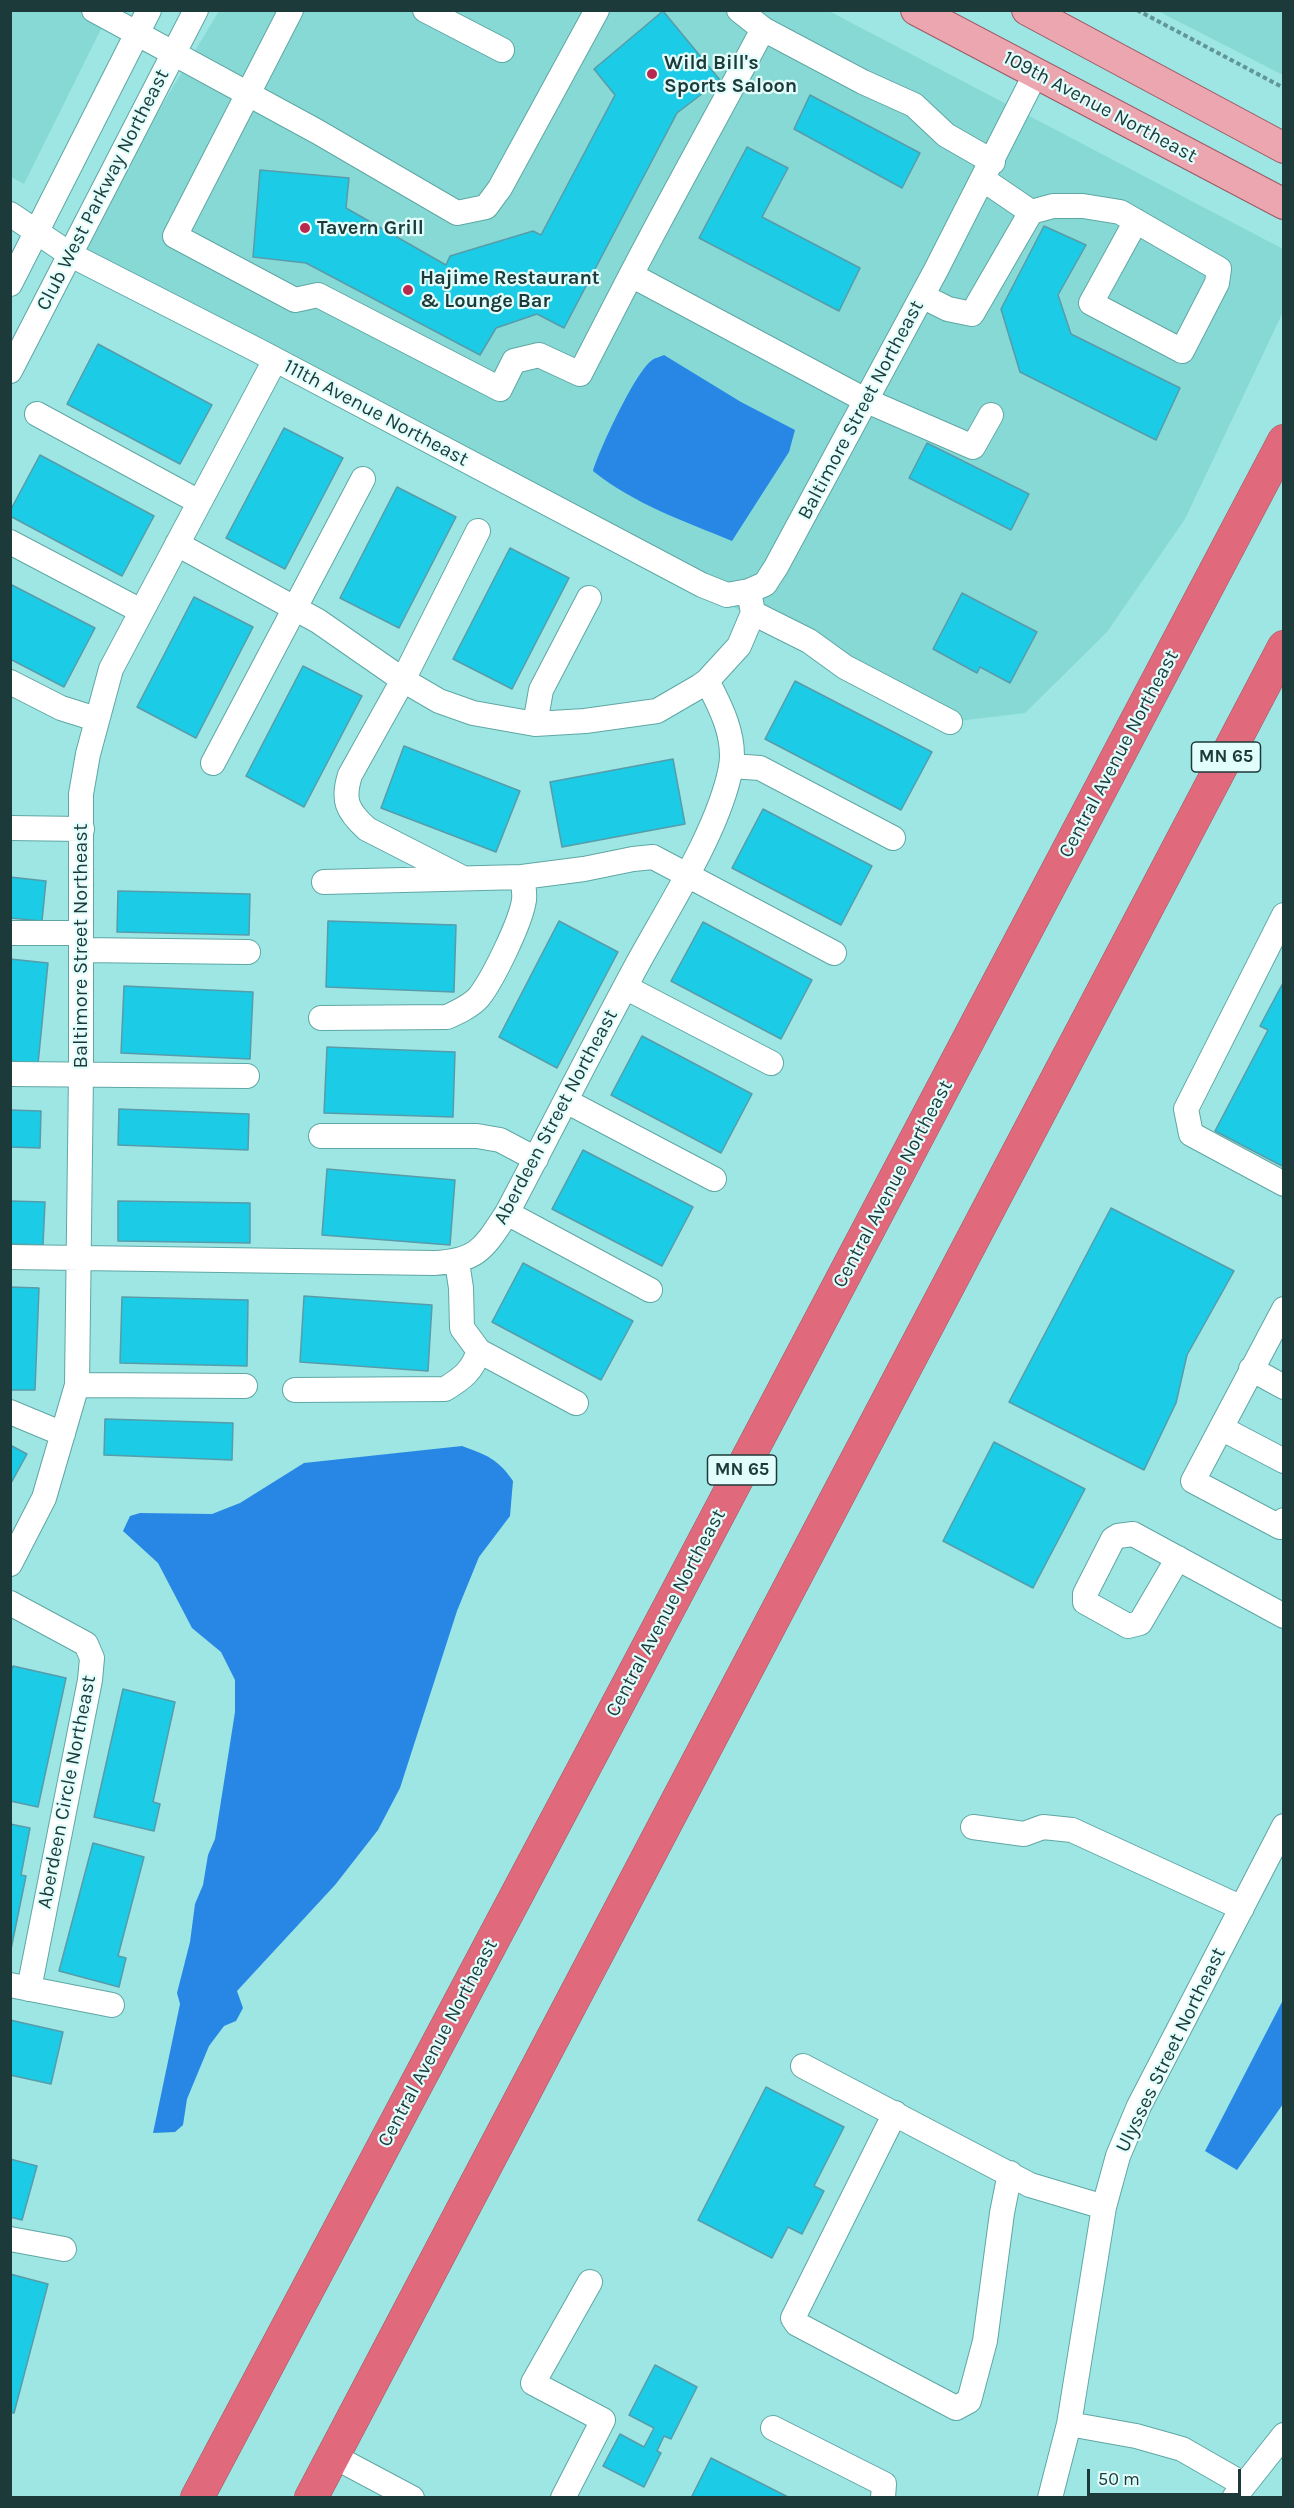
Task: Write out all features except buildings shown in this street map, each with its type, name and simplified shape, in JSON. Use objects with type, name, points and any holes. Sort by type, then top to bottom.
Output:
[{"type":"highway","name":"Central Avenue Northeast","points":[[196,2498],[667,1612],[1284,441]]},
{"type":"highway","name":"MN 65","points":[[311,2498],[1284,647]]},
{"type":"main road","name":"109th Avenue Northeast","points":[[916,10],[1284,204]]},
{"type":"main road","points":[[1027,10],[1048,17],[1284,148]]},
{"type":"street","points":[[94,10],[457,213],[486,207],[500,188],[597,10]]},
{"type":"street","name":"Club West Parkway Northeast","points":[[10,284],[149,10]]},
{"type":"street","name":"Club West Parkway Northeast","points":[[10,370],[196,10]]},
{"type":"street","points":[[291,10],[175,236],[295,300],[318,295],[500,389],[514,361],[539,355],[580,374],[687,167],[763,29]]},
{"type":"street","points":[[739,10],[763,29],[836,68],[914,105],[1030,212]]},
{"type":"street","points":[[430,12],[502,50]]},
{"type":"street","name":"Baltimore Street Northeast","points":[[535,724],[585,721],[657,711],[707,681],[739,646],[751,602],[776,567],[867,401],[988,171],[1036,74]]},
{"type":"street","points":[[922,296],[948,309],[972,314],[1030,212],[1053,206],[1083,206],[1120,213],[1136,222],[1219,269],[1217,283],[1182,351],[1091,303],[1136,222]]},
{"type":"street","name":"111th Avenue Northeast","points":[[10,214],[71,255],[702,585],[751,602]]},
{"type":"street","points":[[632,275],[867,401],[973,447],[991,415]]},
{"type":"street","name":"Baltimore Street Northeast","points":[[13,1552],[44,1498],[77,1385],[82,941],[81,794],[96,719],[111,669],[275,360]]},
{"type":"street","points":[[37,414],[199,502]]},
{"type":"street","points":[[213,763],[363,479]]},
{"type":"street","points":[[466,880],[366,829],[354,818],[347,804],[346,789],[350,774],[403,680],[478,531]]},
{"type":"street","points":[[10,542],[141,611]]},
{"type":"street","points":[[177,544],[345,638],[403,680],[439,701],[473,713],[535,724],[541,690],[589,598]]},
{"type":"street","points":[[751,602],[845,667],[950,722]]},
{"type":"street","name":"Aberdeen Street Northeast","points":[[457,1262],[475,1254],[492,1236],[507,1213],[715,818],[724,797],[731,766],[732,747],[720,704],[707,681]]},
{"type":"street","points":[[10,682],[61,708],[96,719]]},
{"type":"street","points":[[731,766],[760,768],[893,838]]},
{"type":"street","points":[[10,828],[82,829]]},
{"type":"street","points":[[324,882],[522,877],[653,857],[834,952]]},
{"type":"street","points":[[321,1018],[447,1017],[463,1009],[478,998],[520,917],[524,898],[522,877]]},
{"type":"street","points":[[1284,915],[1278,940],[1185,1109],[1191,1134],[1284,1184]]},
{"type":"street","points":[[10,933],[82,941],[248,952]]},
{"type":"street","points":[[625,987],[771,1063]]},
{"type":"street","points":[[10,1074],[247,1076]]},
{"type":"street","points":[[566,1101],[714,1179]]},
{"type":"street","points":[[321,1136],[477,1136],[500,1140],[536,1159]]},
{"type":"street","points":[[507,1213],[650,1290]]},
{"type":"street","points":[[10,1257],[457,1262],[461,1288],[462,1328],[479,1351],[576,1403]]},
{"type":"street","points":[[1282,1316],[1251,1369],[1194,1480],[1280,1527],[1284,1520]]},
{"type":"street","points":[[295,1390],[445,1389],[473,1366],[479,1351]]},
{"type":"street","points":[[1251,1369],[1284,1387]]},
{"type":"street","points":[[77,1385],[245,1386]]},
{"type":"street","points":[[10,1413],[63,1434]]},
{"type":"street","points":[[1221,1428],[1284,1461]]},
{"type":"street","points":[[1178,1558],[1284,1616]]},
{"type":"street","name":"Aberdeen Circle Northeast","points":[[10,1603],[86,1644],[92,1658],[90,1680],[20,1987],[112,2005]]},
{"type":"street","name":"Ulysses Street Northeast","points":[[1050,2498],[1069,2424],[1104,2207],[1118,2156],[1139,2106],[1284,1826]]},
{"type":"street","points":[[973,1827],[1024,1833],[1043,1827],[1072,1830],[1242,1908]]},
{"type":"street","points":[[803,2066],[1030,2185],[1104,2207]]},
{"type":"street","points":[[895,2113],[793,2318],[797,2324],[956,2408],[969,2401],[985,2341],[1010,2173]]},
{"type":"street","points":[[10,2239],[64,2249]]},
{"type":"street","points":[[563,2498],[603,2420],[533,2383],[590,2282]]},
{"type":"street","points":[[1069,2424],[1136,2436],[1182,2449],[1239,2491],[1284,2435]]},
{"type":"street","points":[[773,2428],[884,2484],[883,2498]]},
{"type":"street","points":[[333,2456],[412,2498]]},
{"type":"path","points":[[1137,10],[1284,88]]},
{"type":"shaded area","points":[[827,10],[1283,249],[1283,312],[1185,519],[1107,632],[1025,713],[950,722],[71,255],[219,11]]},
{"type":"shaded area","points":[[10,11],[110,11],[24,184],[11,177]]},
{"type":"shaded area","points":[[1158,11],[1283,11],[1283,75]]},
{"type":"water","points":[[664,355],[741,402],[795,430],[789,452],[732,541],[642,502],[593,471],[610,430],[636,380],[651,361]]},
{"type":"water","points":[[462,1446],[491,1459],[513,1481],[510,1516],[479,1557],[457,1611],[400,1788],[378,1830],[335,1885],[237,1991],[243,2008],[236,2021],[224,2026],[209,2046],[187,2099],[183,2125],[175,2132],[153,2133],[180,2004],[177,1993],[190,1942],[195,1904],[203,1885],[208,1855],[215,1839],[235,1712],[235,1680],[221,1652],[192,1628],[158,1563],[123,1531],[130,1516],[140,1513],[212,1514],[240,1503],[304,1463]]},
{"type":"water","points":[[1283,2000],[1283,2104],[1237,2170],[1205,2151]]},
{"type":"place","name":"Wild Bill's Sports Saloon","points":[[652,74]]},
{"type":"place","name":"Tavern Grill","points":[[305,228]]},
{"type":"place","name":"Hajime Restaurant & Lounge Bar","points":[[408,290]]}]
